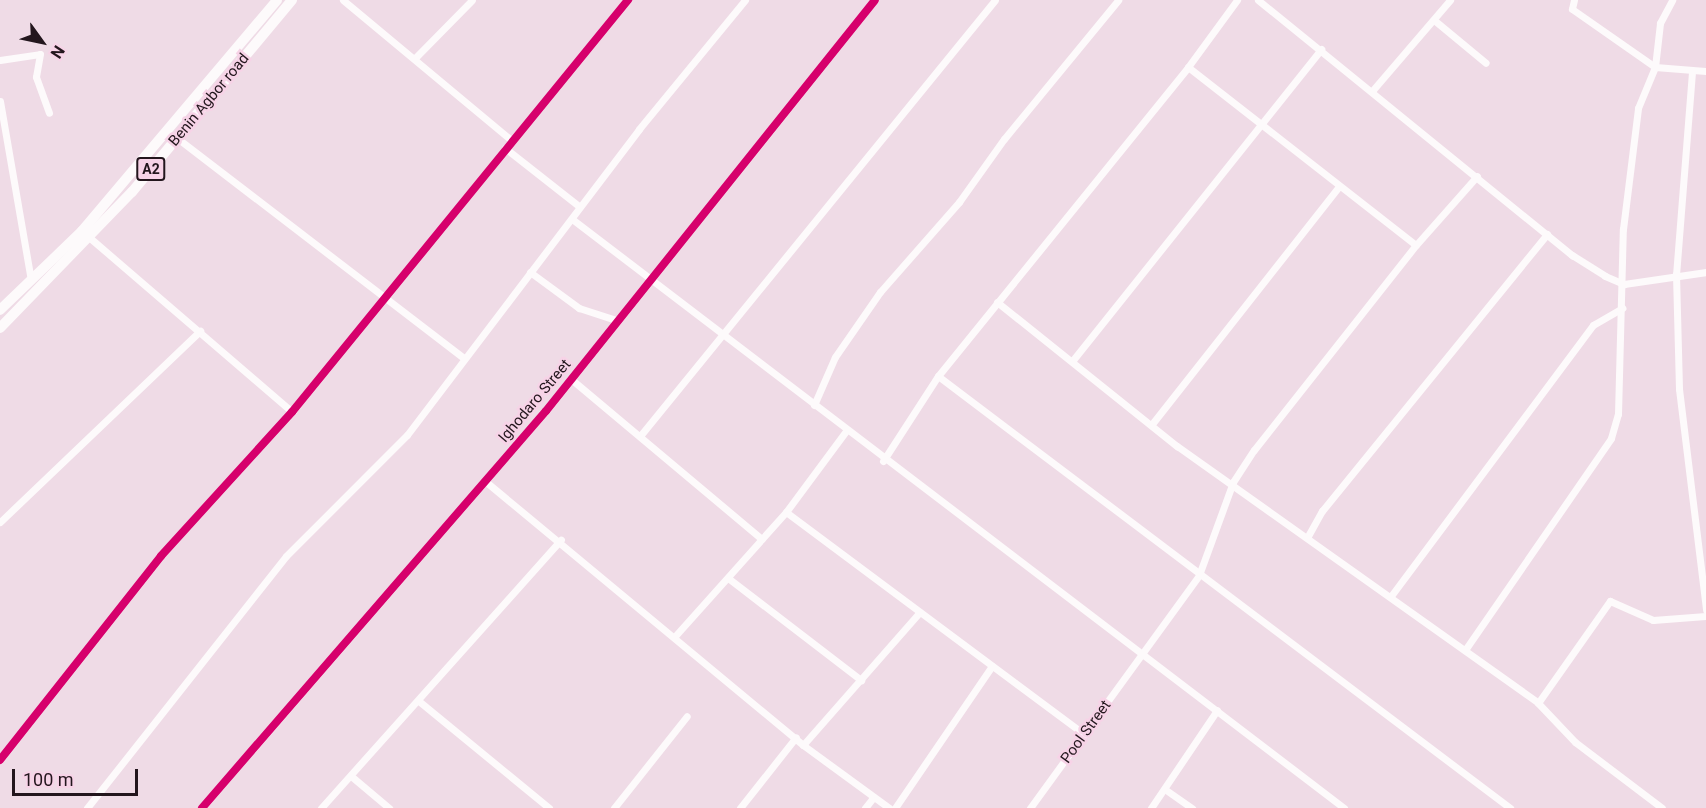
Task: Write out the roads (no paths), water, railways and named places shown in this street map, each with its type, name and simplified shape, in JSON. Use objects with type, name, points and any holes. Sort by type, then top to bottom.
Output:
[{"type":"highway","name":"Benin Agbor road","points":[[0,310],[82,231],[169,132],[277,0]]},
{"type":"highway","name":"Benin Agbor road","points":[[0,328],[90,238],[292,0]]},
{"type":"street","points":[[344,0],[512,140]]},
{"type":"street","points":[[415,58],[472,0]]},
{"type":"street","points":[[0,760],[160,556],[292,412],[384,296],[628,0]]},
{"type":"street","points":[[87,808],[272,573],[378,467],[580,207],[745,0]]},
{"type":"street","name":"Ighodaro Street","points":[[202,808],[571,379],[875,0]]},
{"type":"street","points":[[640,436],[994,0]]},
{"type":"street","points":[[814,405],[835,357],[880,292],[959,202],[1004,139],[1118,0]]},
{"type":"street","points":[[883,461],[938,376],[1188,67],[1237,0]]},
{"type":"street","points":[[1258,0],[1596,271],[1624,284],[1676,274],[1706,272]]},
{"type":"street","points":[[1372,91],[1450,0]]},
{"type":"street","points":[[1574,0],[1572,9],[1655,67],[1692,72],[1706,71]]},
{"type":"street","points":[[1465,650],[1611,438],[1618,414],[1624,284],[1623,229],[1638,108],[1655,67],[1660,23],[1672,0]]},
{"type":"street","points":[[1434,20],[1486,63]]},
{"type":"street","points":[[1073,360],[1321,49]]},
{"type":"street","points":[[0,60],[40,54],[36,77],[49,113]]},
{"type":"street","points":[[1188,67],[1416,245]]},
{"type":"street","points":[[1692,72],[1676,274],[1679,389],[1706,610]]},
{"type":"street","points":[[0,101],[31,280]]},
{"type":"street","points":[[177,138],[464,358]]},
{"type":"street","points":[[505,148],[580,207]]},
{"type":"street","name":"Pool Street","points":[[1030,808],[1142,657],[1199,574],[1233,482],[1291,400],[1416,245],[1477,176]]},
{"type":"street","points":[[1152,424],[1339,186]]},
{"type":"street","points":[[572,219],[723,333],[883,461],[1142,657],[1217,710],[1344,808]]},
{"type":"street","points":[[1308,536],[1322,511],[1547,234]]},
{"type":"street","points":[[90,238],[292,412]]},
{"type":"street","points":[[530,272],[579,308],[617,320]]},
{"type":"street","points":[[997,302],[1152,424],[1538,704],[1575,742],[1662,808]]},
{"type":"street","points":[[1391,596],[1593,325],[1623,308]]},
{"type":"street","points":[[0,522],[200,331]]},
{"type":"street","points":[[938,376],[1510,808]]},
{"type":"street","points":[[571,379],[762,539]]},
{"type":"street","points":[[676,635],[786,512],[846,431]]},
{"type":"street","points":[[485,481],[676,635],[803,745],[872,799],[889,808]]},
{"type":"street","points":[[786,512],[1084,734]]},
{"type":"street","points":[[321,808],[420,702],[561,540]]},
{"type":"street","points":[[728,578],[861,680]]},
{"type":"street","points":[[1538,704],[1610,601],[1657,621],[1706,616]]},
{"type":"street","points":[[803,745],[920,612]]},
{"type":"street","points":[[895,808],[992,666]]},
{"type":"street","points":[[420,702],[549,808]]},
{"type":"street","points":[[1151,808],[1166,790],[1217,710]]},
{"type":"street","points":[[614,808],[687,716]]},
{"type":"street","points":[[740,808],[796,737]]},
{"type":"street","points":[[351,776],[389,808]]},
{"type":"street","points":[[1166,790],[1192,808]]},
{"type":"street","points":[[865,808],[872,799]]}]
